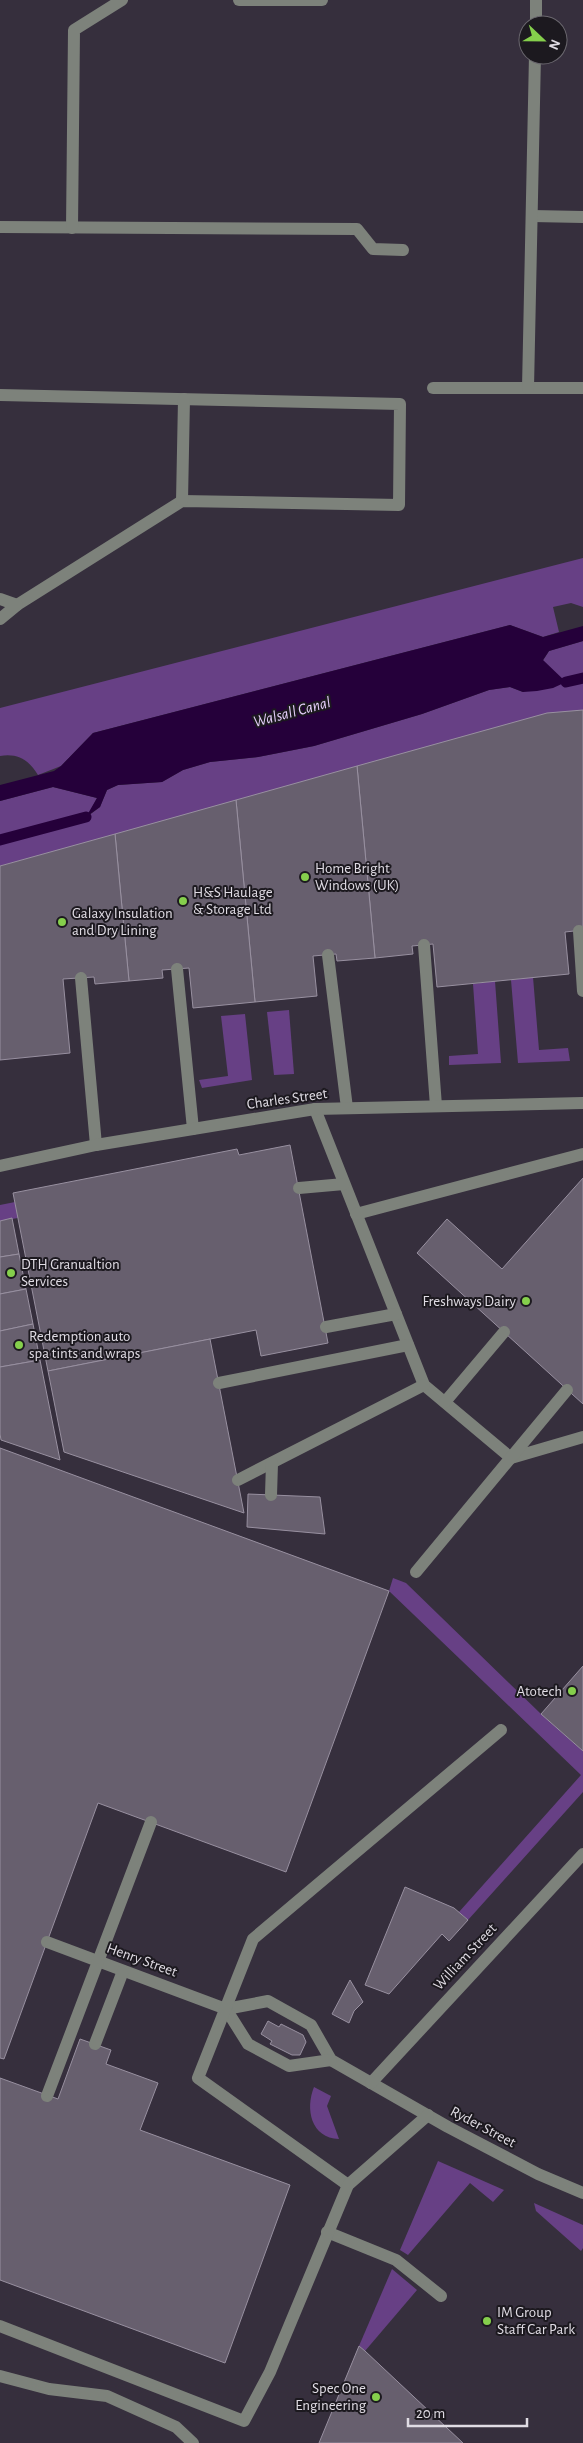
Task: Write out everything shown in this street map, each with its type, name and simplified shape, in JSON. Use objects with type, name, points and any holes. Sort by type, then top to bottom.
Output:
[{"type":"street","points":[[72,228],[74,30],[122,0]]},
{"type":"street","points":[[239,0],[322,0]]},
{"type":"street","points":[[536,0],[536,15]]},
{"type":"street","points":[[528,388],[535,65]]},
{"type":"street","points":[[532,216],[583,217]]},
{"type":"street","points":[[0,227],[357,228],[373,249],[403,250]]},
{"type":"street","points":[[432,388],[583,388]]},
{"type":"street","points":[[0,395],[400,404],[399,504],[182,501],[17,605],[0,619]]},
{"type":"street","points":[[182,501],[184,399]]},
{"type":"street","points":[[0,600],[17,605]]},
{"type":"street","points":[[579,931],[583,991]]},
{"type":"street","points":[[424,945],[436,1106]]},
{"type":"street","points":[[328,954],[346,1108]]},
{"type":"street","points":[[176,969],[193,1130]]},
{"type":"street","points":[[81,978],[96,1146]]},
{"type":"street","name":"Charles Street","points":[[0,1166],[96,1146],[315,1109],[583,1103]]},
{"type":"street","points":[[315,1109],[424,1385],[511,1458]]},
{"type":"street","points":[[356,1214],[583,1154]]},
{"type":"street","points":[[298,1188],[344,1184]]},
{"type":"street","points":[[326,1327],[396,1314]]},
{"type":"street","points":[[445,1402],[504,1332]]},
{"type":"street","points":[[219,1383],[408,1346]]},
{"type":"street","points":[[238,1480],[424,1385]]},
{"type":"street","points":[[416,1572],[567,1390]]},
{"type":"street","points":[[511,1458],[583,1437]]},
{"type":"street","points":[[271,1495],[272,1463]]},
{"type":"street","points":[[348,2185],[198,2078],[253,1939],[501,1730]]},
{"type":"street","points":[[47,2096],[151,1822]]},
{"type":"street","name":"William Street","points":[[372,2083],[583,1854]]},
{"type":"street","name":"Henry Street","points":[[47,1942],[226,2009]]},
{"type":"street","points":[[95,2044],[123,1971]]},
{"type":"street","points":[[268,2001],[312,2025],[331,2060],[289,2066],[248,2044],[226,2009],[268,2001]]},
{"type":"street","name":"Ryder Street","points":[[331,2060],[538,2174],[583,2193]]},
{"type":"street","points":[[0,2326],[244,2421],[270,2372],[348,2185],[428,2115]]},
{"type":"street","points":[[328,2232],[396,2260],[441,2296]]},
{"type":"street","points":[[0,2376],[49,2389],[107,2396],[176,2427],[192,2443]]},
{"type":"shaded area","points":[[583,558],[583,607],[571,603],[553,607],[559,632],[543,637],[510,625],[93,733],[61,766],[38,775],[31,765],[18,757],[0,756],[0,708]]},
{"type":"shaded area","points":[[583,641],[583,710],[0,866],[0,801],[53,787],[97,798],[88,816],[100,807],[107,790],[118,785],[162,782],[183,770],[210,762],[258,757],[314,746],[422,714],[489,690],[510,687],[523,692],[549,651]]},
{"type":"shaded area","points":[[533,977],[539,1050],[568,1048],[570,1061],[518,1063],[511,980]]},
{"type":"shaded area","points":[[495,981],[501,1063],[449,1065],[449,1056],[478,1054],[473,984]]},
{"type":"shaded area","points":[[289,1010],[294,1074],[274,1075],[267,1012]]},
{"type":"shaded area","points":[[245,1014],[252,1080],[202,1088],[199,1080],[228,1076],[221,1016]]},
{"type":"shaded area","points":[[15,1202],[18,1218],[0,1221],[0,1205]]},
{"type":"shaded area","points":[[393,1578],[406,1583],[541,1714],[583,1751],[583,1792],[468,1920],[459,1912],[581,1775],[389,1591]]},
{"type":"shaded area","points":[[314,2087],[331,2096],[327,2106],[339,2139],[322,2134],[316,2128],[310,2104]]},
{"type":"shaded area","points":[[438,2161],[504,2190],[493,2202],[470,2183],[408,2255],[400,2250]]},
{"type":"shaded area","points":[[534,2203],[583,2225],[583,2248],[581,2251],[536,2211]]},
{"type":"shaded area","points":[[392,2269],[417,2290],[365,2351],[359,2346]]},
{"type":"water","name":"Walsall Canal","points":[[510,625],[543,637],[583,626],[583,641],[549,651],[543,660],[566,682],[553,688],[537,691],[523,692],[510,687],[489,690],[422,714],[314,746],[258,757],[210,762],[183,770],[162,782],[118,785],[107,790],[100,807],[86,817],[97,798],[53,787],[0,801],[0,785],[54,771],[93,733]]},
{"type":"building","points":[[583,710],[583,930],[565,932],[569,974],[437,987],[433,944],[412,946],[413,954],[375,958],[357,766],[547,713]]},
{"type":"building","name":"Home Bright Windows (UK)","points":[[357,766],[375,958],[337,961],[336,954],[313,956],[317,996],[255,1002],[236,800]]},
{"type":"building","name":"H&S Haulage & Storage Ltd","points":[[236,800],[255,1002],[193,1008],[189,968],[162,970],[163,978],[129,981],[115,834]]},
{"type":"building","name":"Galaxy Insulation and Dry Lining","points":[[115,834],[129,981],[95,984],[94,977],[63,979],[70,1053],[0,1060],[0,866]]},
{"type":"building","points":[[290,1145],[328,1343],[261,1356],[256,1330],[48,1371],[13,1193],[237,1149],[239,1155]]},
{"type":"building","name":"Freshways Dairy","points":[[583,1178],[583,1404],[417,1253],[447,1219],[502,1269]]},
{"type":"building","points":[[12,1218],[19,1254],[0,1257],[0,1221]]},
{"type":"building","name":"DTH Granualtion Services","points":[[19,1254],[26,1289],[0,1294],[0,1257]]},
{"type":"building","points":[[26,1289],[33,1324],[0,1331],[0,1294]]},
{"type":"building","name":"Redemption auto spa tints and wraps","points":[[33,1324],[40,1360],[0,1367],[0,1331]]},
{"type":"building","points":[[210,1339],[244,1513],[64,1452],[48,1371]]},
{"type":"building","points":[[40,1360],[60,1460],[1,1440],[0,1367]]},
{"type":"building","points":[[0,1448],[389,1591],[286,1872],[98,1803],[4,2059],[0,2058]]},
{"type":"building","points":[[248,1494],[320,1497],[325,1534],[247,1527]]},
{"type":"building","name":"Atotech","points":[[583,1666],[583,1751],[541,1714]]},
{"type":"building","points":[[405,1887],[454,1908],[468,1920],[449,1941],[442,1934],[389,1994],[365,1985]]},
{"type":"building","points":[[350,1980],[363,2002],[354,2011],[349,2023],[332,2014]]},
{"type":"building","points":[[268,2021],[279,2027],[281,2024],[303,2035],[306,2042],[300,2055],[292,2055],[270,2044],[272,2041],[261,2034]]},
{"type":"building","points":[[80,2039],[111,2050],[106,2064],[158,2083],[140,2130],[290,2185],[225,2363],[0,2280],[0,2078],[58,2099]]},
{"type":"building","name":"Spec One Engineering","points":[[359,2346],[365,2351],[463,2443],[319,2443]]},
{"type":"waterway","points":[[566,682],[583,678]]},
{"type":"waterway","points":[[0,840],[86,817]]},
{"type":"place","name":"Home Bright Windows (UK)","points":[[305,877]]},
{"type":"place","name":"H&S Haulage & Storage Ltd","points":[[183,901]]},
{"type":"place","name":"Galaxy Insulation and Dry Lining","points":[[62,922]]},
{"type":"place","name":"DTH Granualtion Services","points":[[11,1273]]},
{"type":"place","name":"Freshways Dairy","points":[[526,1301]]},
{"type":"place","name":"Redemption auto spa tints and wraps","points":[[19,1345]]},
{"type":"place","name":"Atotech","points":[[572,1691]]},
{"type":"place","name":"IM Group Staff Car Park","points":[[487,2321]]},
{"type":"place","name":"Spec One Engineering","points":[[376,2397]]}]
